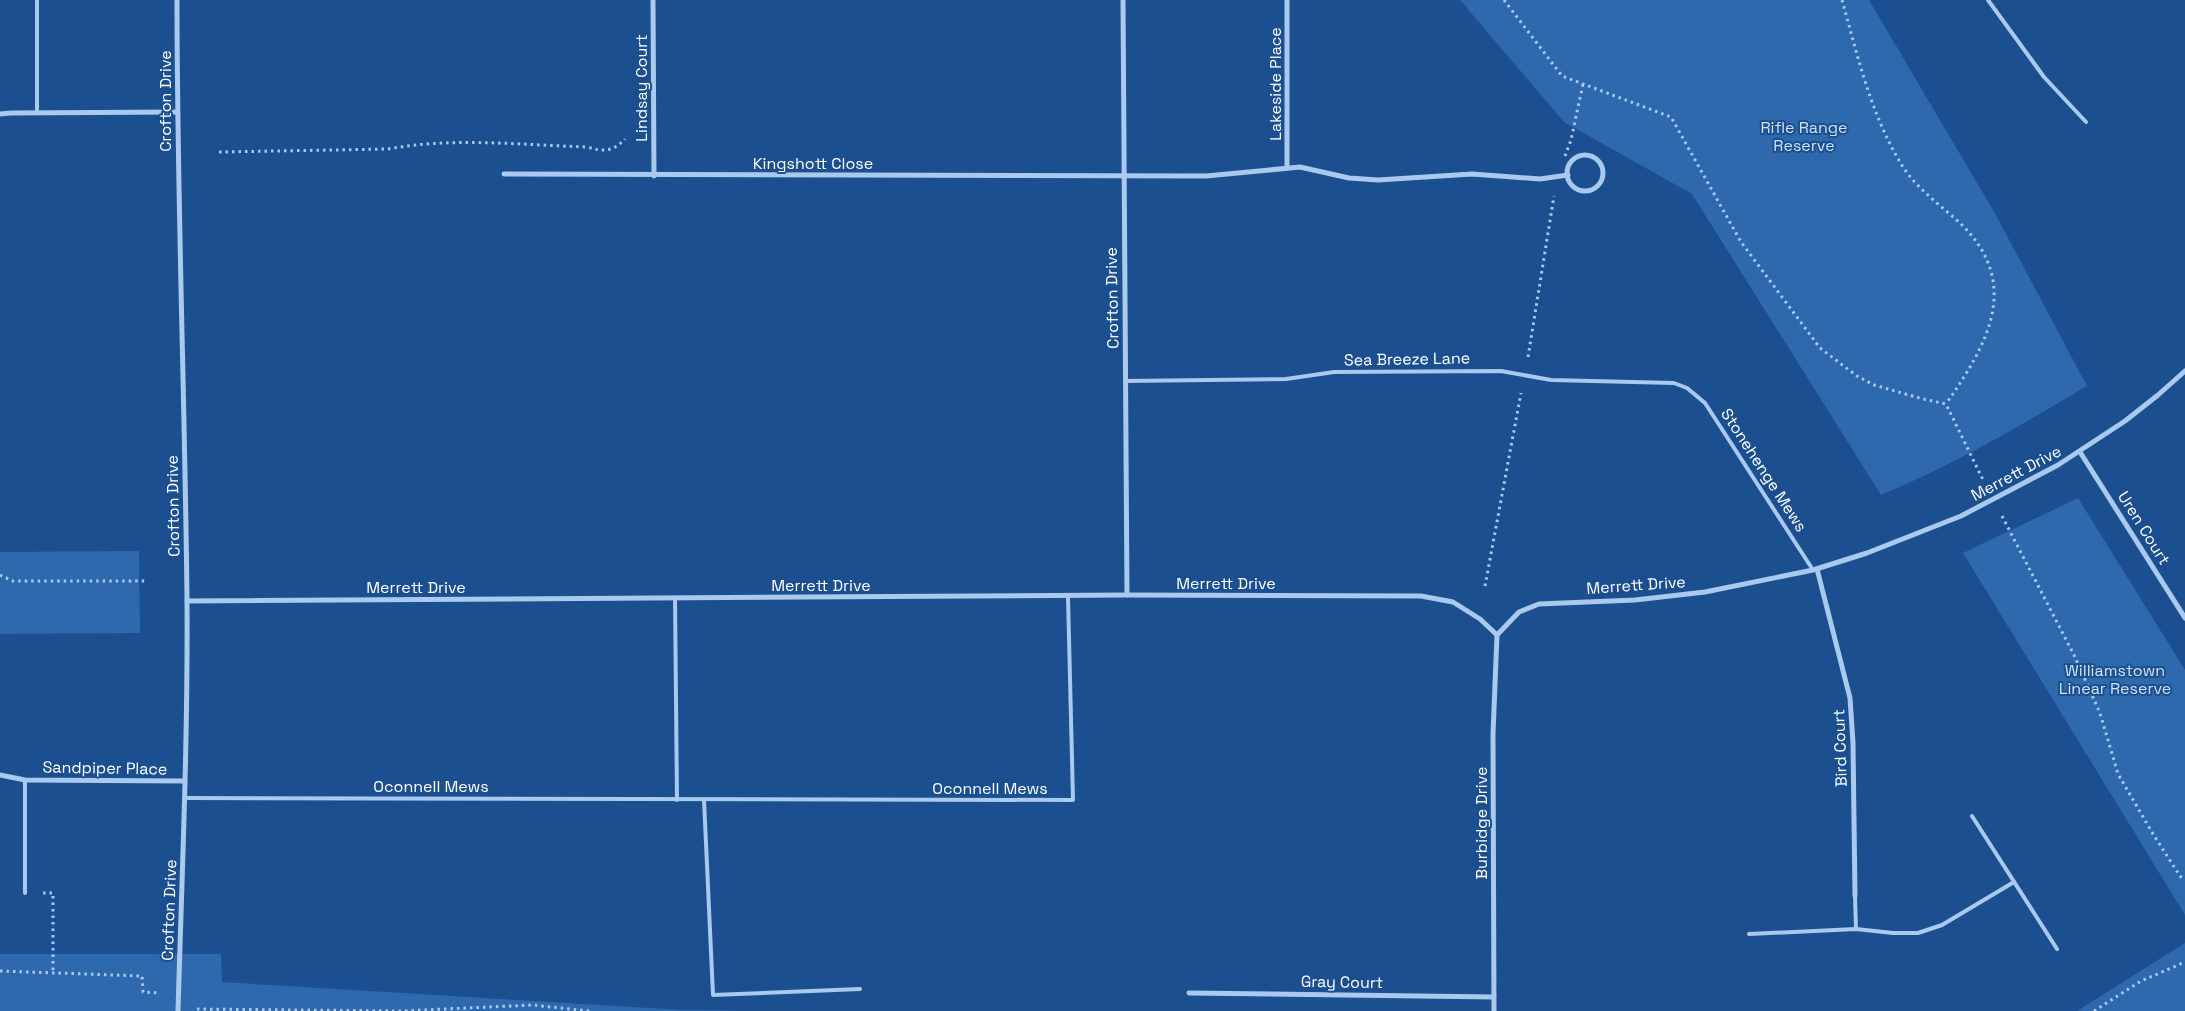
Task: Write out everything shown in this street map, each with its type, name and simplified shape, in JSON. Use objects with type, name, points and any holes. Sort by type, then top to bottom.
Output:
[{"type":"street","name":"Crofton Drive","points":[[178,0],[177,112],[187,601],[185,798],[178,1011]]},
{"type":"street","name":"Lindsay Court","points":[[653,0],[654,176]]},
{"type":"street","name":"Crofton Drive","points":[[1123,0],[1122,175],[1126,381],[1127,596]]},
{"type":"street","name":"Lakeside Place","points":[[1287,0],[1287,168]]},
{"type":"street","points":[[0,114],[37,112],[177,112]]},
{"type":"street","points":[[1582,155],[1596,158],[1603,169],[1602,180],[1590,189],[1575,188],[1568,175],[1571,162],[1582,155]]},
{"type":"street","name":"Kingshott Close","points":[[504,174],[654,176],[1213,176],[1287,168],[1309,168],[1349,178],[1378,180],[1472,174],[1536,180],[1568,175]]},
{"type":"street","name":"Merrett Drive","points":[[187,601],[1421,596],[1453,602],[1480,619],[1497,636],[1519,612],[1539,604],[1672,596],[1724,589],[1815,570],[1903,539],[1961,516],[2080,452],[2158,395],[2185,371]]},
{"type":"street","name":"Uren Court","points":[[2080,452],[2185,618]]},
{"type":"street","name":"Bird Court","points":[[1815,570],[1850,698],[1853,743],[1855,896]]},
{"type":"street","name":"Burbidge Drive","points":[[1494,1011],[1493,734],[1497,636]]},
{"type":"street","name":"Sandpiper Place","points":[[0,775],[25,780],[185,781]]},
{"type":"street","name":"Gray Court","points":[[1189,993],[1494,997]]},
{"type":"lane","points":[[36,0],[37,112]]},
{"type":"lane","points":[[1988,0],[2044,77],[2086,122]]},
{"type":"lane","name":"Sea Breeze Lane","points":[[1126,381],[1286,379],[1334,372],[1501,371],[1552,380],[1668,382],[1687,388]]},
{"type":"lane","name":"Stonehenge Mews","points":[[1687,388],[1705,403],[1717,420],[1815,570]]},
{"type":"lane","name":"Oconnell Mews","points":[[185,798],[1073,800],[1068,597]]},
{"type":"lane","points":[[676,598],[677,800]]},
{"type":"lane","name":"Sandpiper Place","points":[[25,780],[25,893]]},
{"type":"lane","points":[[704,800],[713,995],[860,989]]},
{"type":"lane","points":[[1972,816],[2056,950]]},
{"type":"lane","points":[[1749,934],[1856,929],[1900,933],[1926,931],[1951,920],[2014,882]]},
{"type":"lane","name":"Bird Court","points":[[1855,896],[1856,929]]},
{"type":"path","points":[[1504,0],[1562,76],[1671,117],[1742,242],[1806,332],[1820,348],[1856,376],[1874,385],[1946,404]]},
{"type":"path","points":[[1842,0],[1867,86],[1884,133],[1904,168],[1915,181],[1978,242],[1988,259],[1993,273],[1996,286],[1985,335],[1964,377],[1946,404]]},
{"type":"path","points":[[1485,586],[1525,374],[1557,176],[1572,140],[1583,84]]},
{"type":"path","points":[[219,152],[388,149],[414,144],[448,143],[587,147],[606,152],[617,148],[625,139]]},
{"type":"path","points":[[1946,404],[2078,664],[2100,713],[2118,774],[2153,834],[2180,876],[2185,880]]},
{"type":"path","points":[[0,575],[13,581],[146,581]]},
{"type":"path","points":[[25,893],[53,893],[53,973]]},
{"type":"path","points":[[2094,1011],[2141,981],[2185,962]]},
{"type":"path","points":[[0,971],[142,976],[143,992],[179,994],[199,1010],[401,1011],[532,1005],[590,1011]]},
{"type":"green space","name":"Rifle Range Reserve","points":[[1460,0],[1869,0],[1996,215],[2087,386],[1960,458],[1881,495],[1692,194],[1564,122]]},
{"type":"green space","name":"Williamstown Linear Reserve","points":[[2078,498],[2185,670],[2185,915],[1963,553]]},
{"type":"green space","points":[[139,551],[140,633],[0,634],[0,552]]},
{"type":"green space","points":[[2185,943],[2185,1011],[2077,1011]]},
{"type":"green space","points":[[0,954],[221,954],[222,982],[682,1010],[758,1011],[0,1011]]}]
